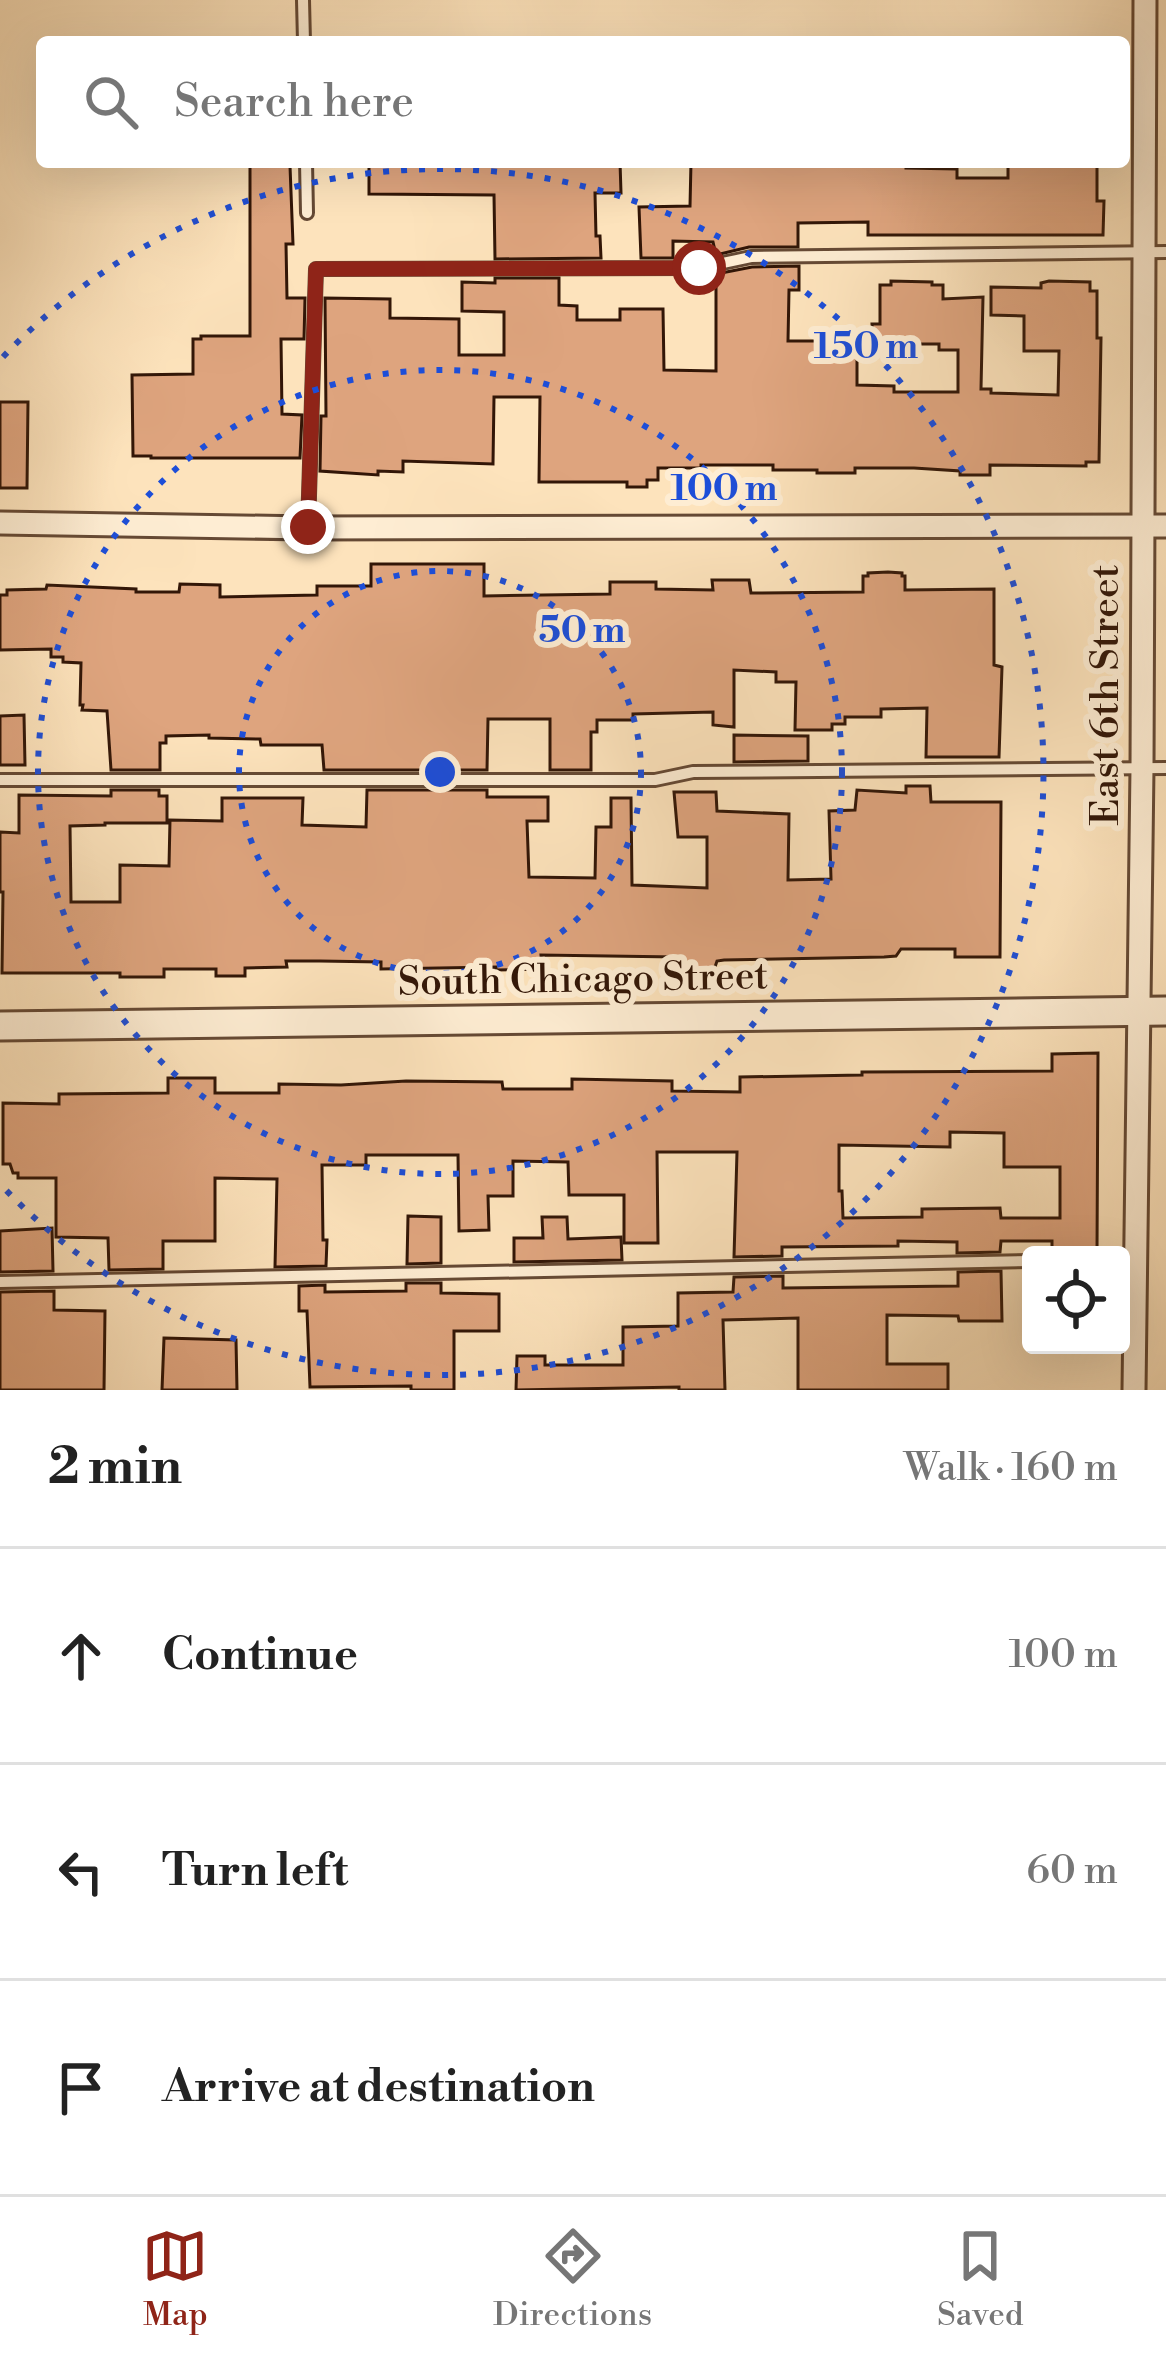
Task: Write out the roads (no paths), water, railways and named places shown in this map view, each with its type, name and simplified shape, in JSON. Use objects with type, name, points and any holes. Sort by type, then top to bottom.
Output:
[{"type":"street","name":"East 6th Street","points":[[1129,1246],[1152,1011],[1142,767],[1155,526],[1155,252],[1145,0]]},
{"type":"street","points":[[0,524],[1155,526]]},
{"type":"street","name":"South Chicago Street","points":[[0,1026],[1152,1011]]},
{"type":"street","name":"East 6th Street","points":[[1130,1303],[1134,1390]]},
{"type":"lane","points":[[303,0],[304,36]]},
{"type":"lane","points":[[306,168],[307,213]]},
{"type":"lane","points":[[308,527],[316,269],[699,268],[751,257],[1155,252]]},
{"type":"lane","points":[[0,780],[655,780],[693,772],[1166,768]]},
{"type":"lane","points":[[0,1282],[1022,1261]]}]
